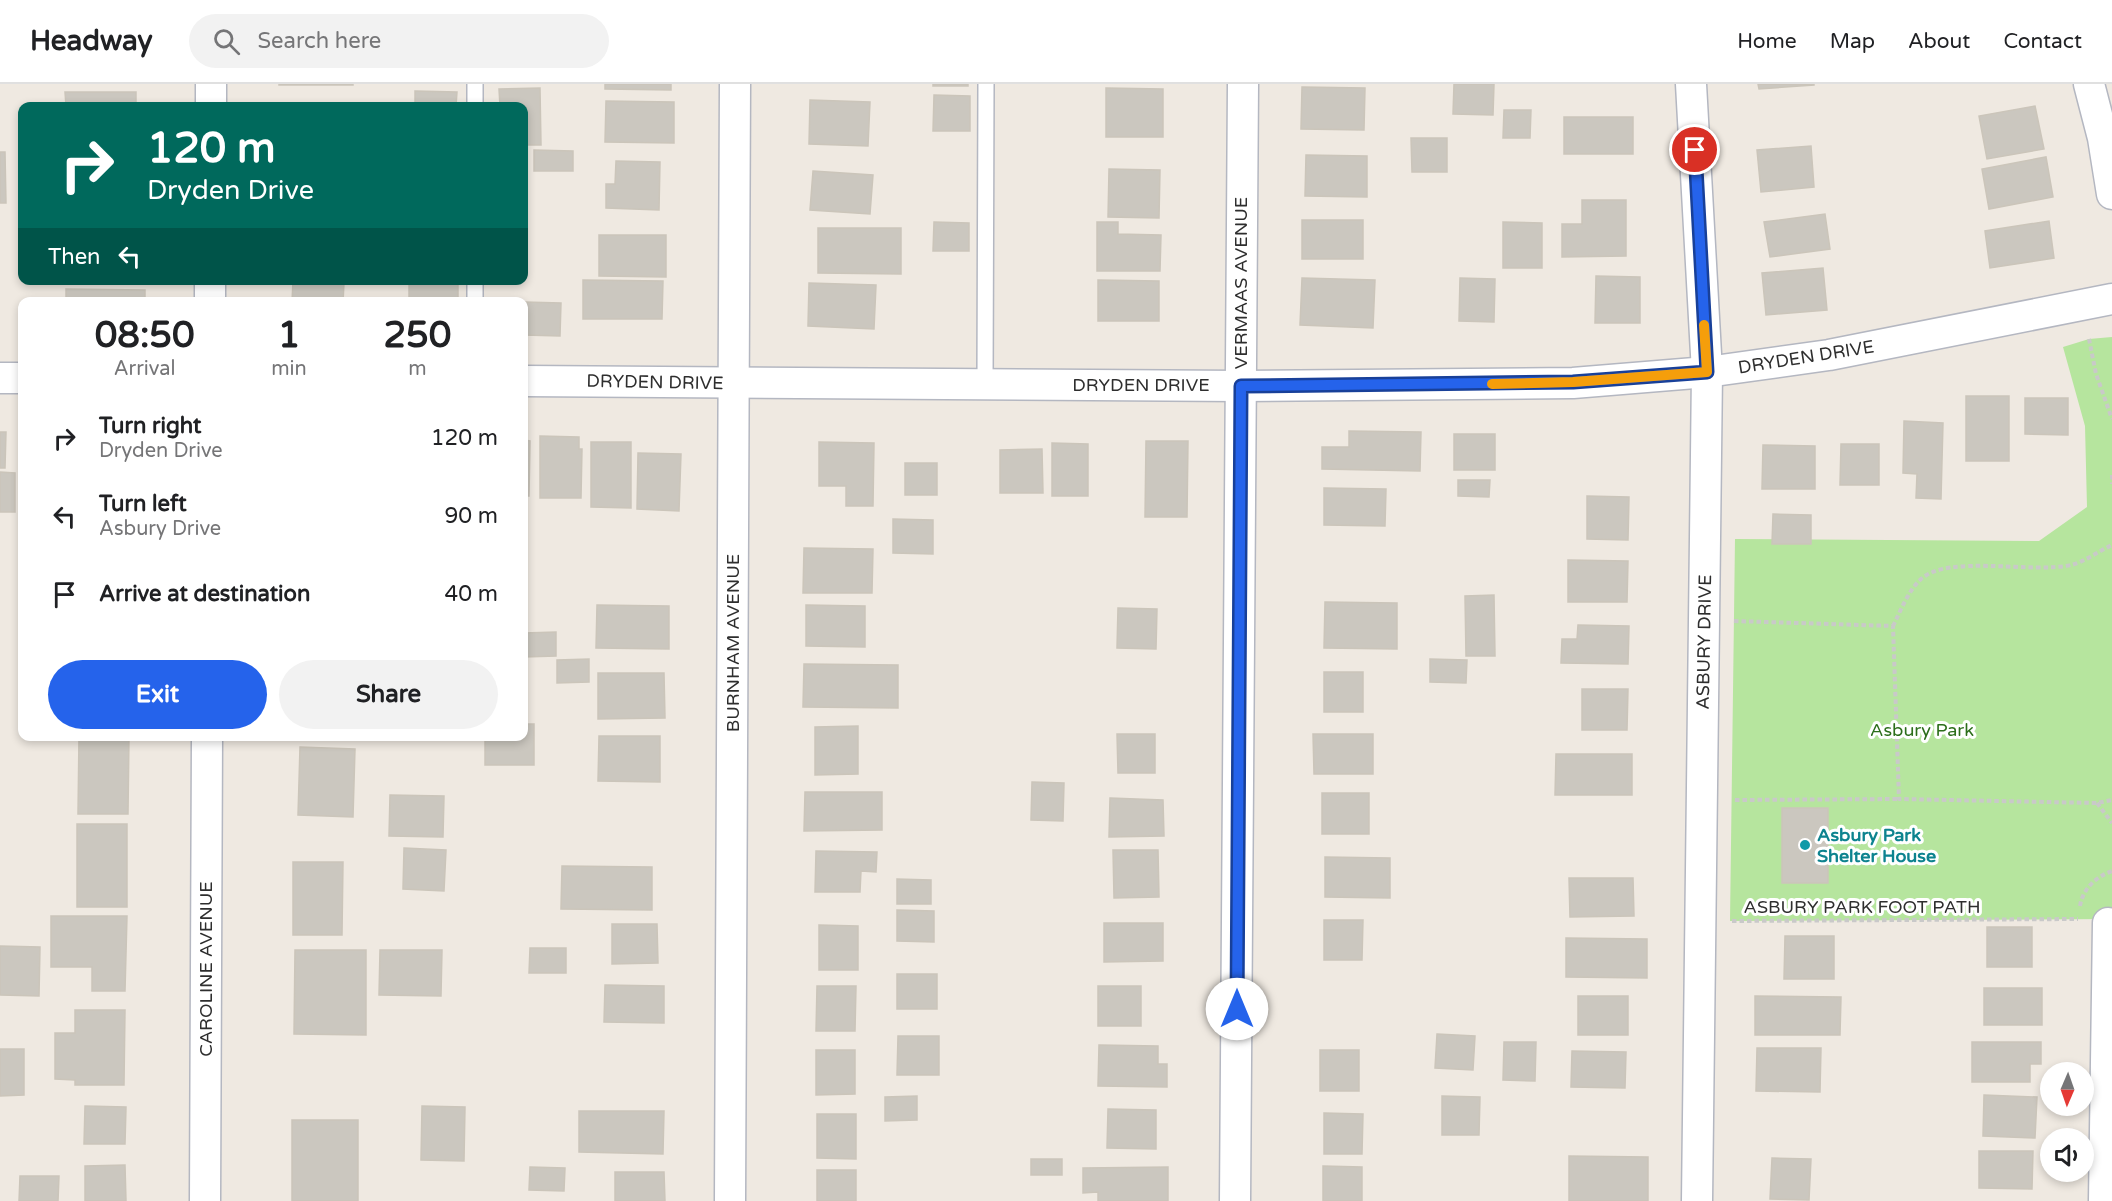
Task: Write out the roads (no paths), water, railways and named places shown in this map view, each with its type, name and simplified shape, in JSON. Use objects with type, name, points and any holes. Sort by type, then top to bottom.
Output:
[{"type":"street","points":[[211,102],[212,84]]},
{"type":"street","name":"BURNHAM AVENUE","points":[[730,1201],[735,84]]},
{"type":"street","name":"VERMAAS AVENUE","points":[[1235,1201],[1243,84]]},
{"type":"street","name":"ASBURY DRIVE","points":[[1691,84],[1707,372],[1697,1201]]},
{"type":"street","points":[[2089,84],[2103,138],[2112,194]]},
{"type":"street","name":"DRYDEN DRIVE","points":[[528,381],[1241,386],[1573,382],[1707,372],[1829,355],[2112,299]]},
{"type":"street","points":[[0,378],[18,378]]},
{"type":"street","name":"CAROLINE AVENUE","points":[[205,1201],[207,741]]},
{"type":"street","points":[[2092,920],[2104,1201]]},
{"type":"lane","points":[[475,84],[475,102]]},
{"type":"lane","points":[[985,384],[986,84]]},
{"type":"place","name":"Asbury Park Shelter House","points":[[1805,845]]},
{"type":"park label","name":"Asbury Park","points":[[1922,730]]}]
